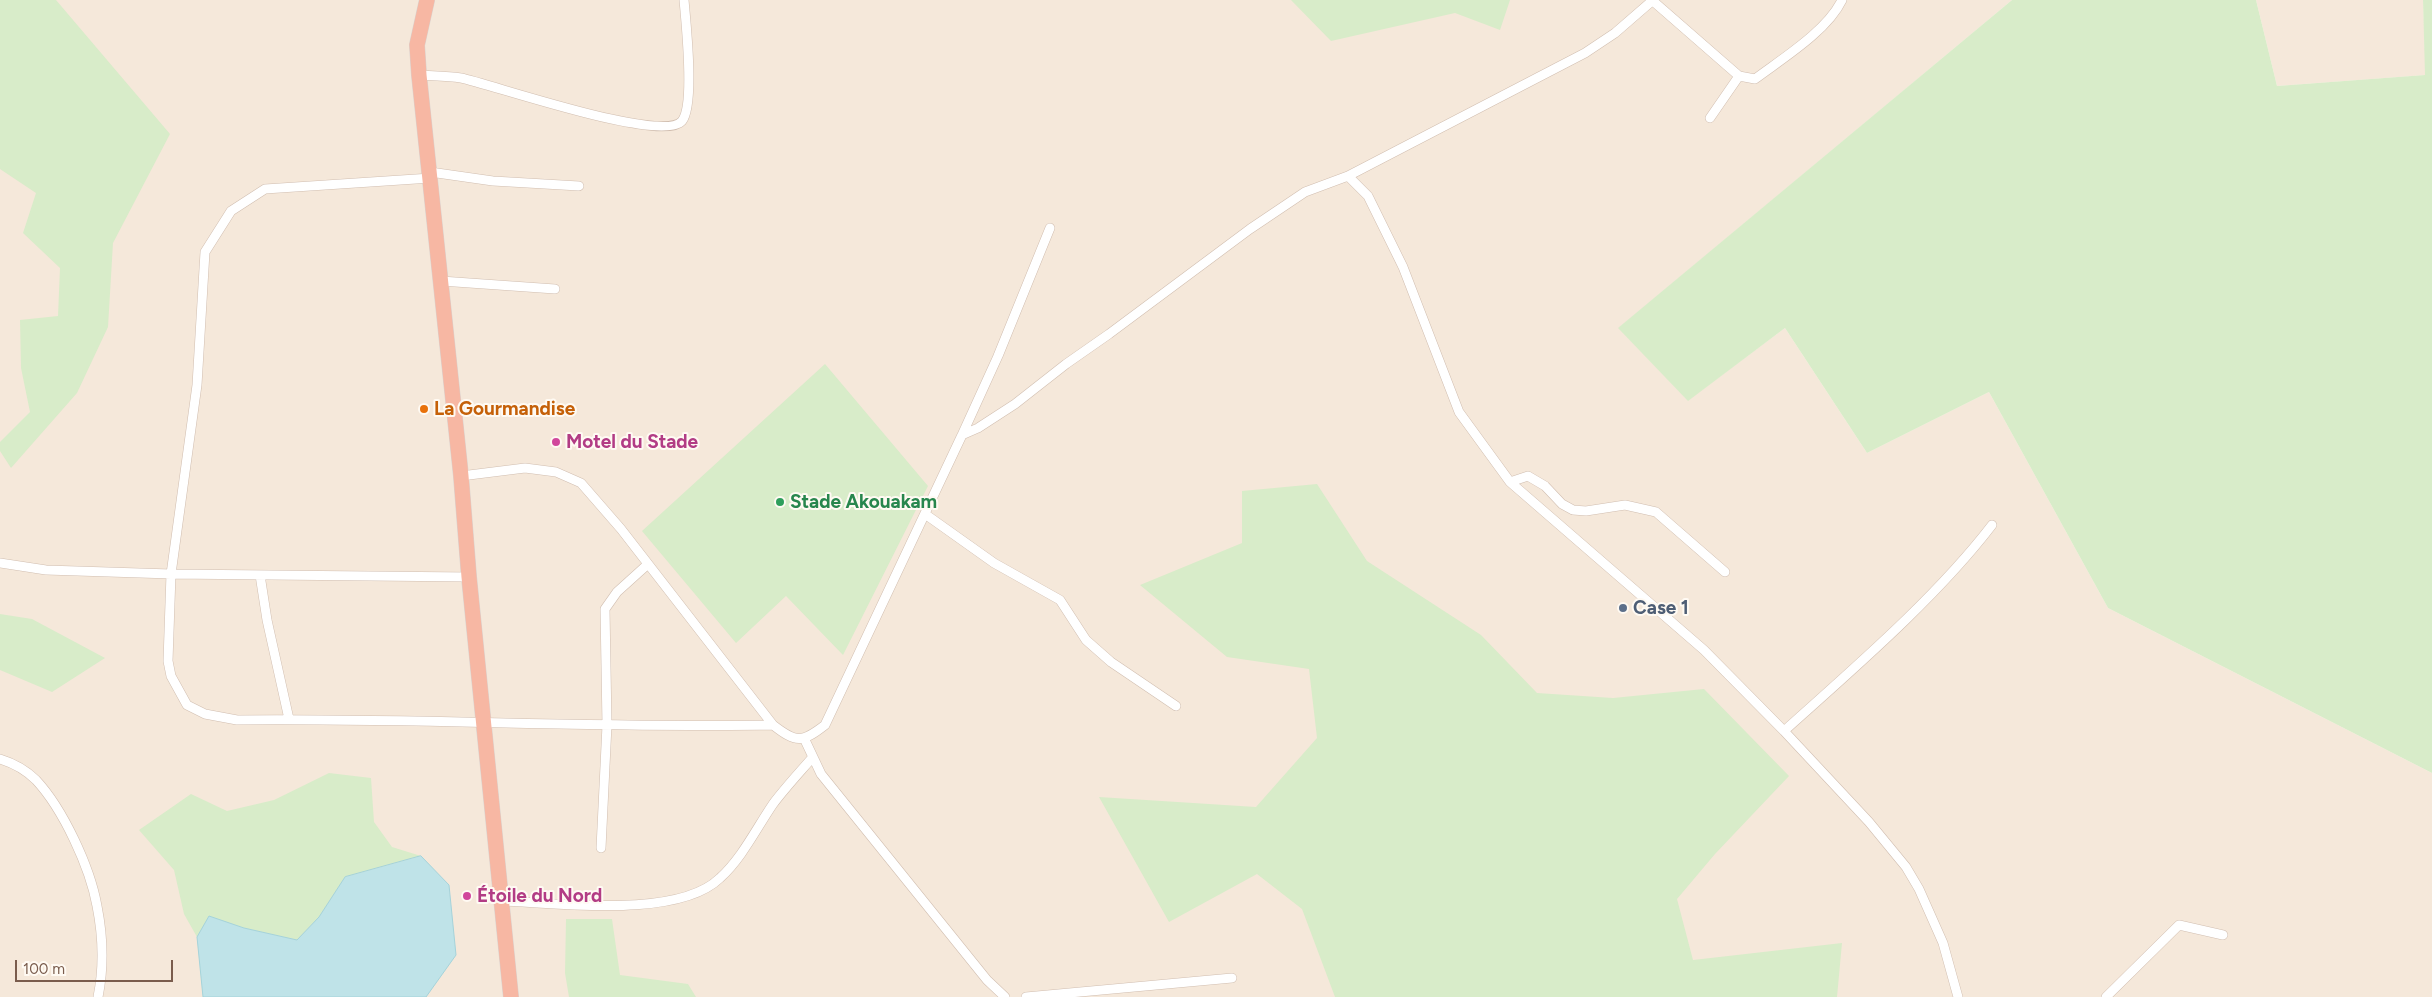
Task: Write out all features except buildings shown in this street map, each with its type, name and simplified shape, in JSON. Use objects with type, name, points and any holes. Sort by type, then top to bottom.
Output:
[{"type":"highway","points":[[427,0],[418,44],[419,75],[461,476],[469,577],[511,997]]},
{"type":"street","points":[[419,75],[460,78],[547,104],[652,126],[676,126],[683,120],[689,95],[684,0]]},
{"type":"street","points":[[962,435],[978,428],[1015,404],[1066,364],[1305,192],[1348,176],[1585,53],[1615,32],[1653,0],[1739,76],[1755,79],[1798,46],[1837,12],[1842,0]]},
{"type":"street","points":[[1710,118],[1739,76]]},
{"type":"street","points":[[579,186],[430,175],[265,189],[231,211],[205,252],[197,386],[171,574],[168,661],[171,676],[187,705],[205,714],[237,720],[289,719],[671,726],[774,724]]},
{"type":"street","points":[[1348,176],[1368,196],[1404,267],[1460,412],[1510,482],[1704,650],[1784,731],[1869,822],[1906,867],[1932,914],[1943,943],[1958,997]]},
{"type":"street","points":[[461,476],[524,468],[556,472],[581,483],[648,564],[774,724],[789,737],[804,738],[825,724],[998,356],[1050,228]]},
{"type":"street","points":[[441,281],[555,289]]},
{"type":"street","points":[[1510,482],[1528,476],[1544,486],[1562,504],[1573,510],[1586,511],[1625,505],[1656,512],[1725,572]]},
{"type":"street","points":[[925,514],[994,563],[1060,600],[1086,640],[1125,672],[1176,706]]},
{"type":"street","points":[[1784,731],[1907,616],[1981,540],[1992,525]]},
{"type":"street","points":[[0,563],[46,570],[171,574],[469,577]]},
{"type":"street","points":[[601,848],[607,725],[605,609],[613,596],[648,564]]},
{"type":"street","points":[[260,575],[267,620],[289,719]]},
{"type":"street","points":[[804,738],[821,774],[987,980],[1005,997]]},
{"type":"street","points":[[502,901],[651,905],[699,890],[719,880],[733,864],[775,802],[812,758]]},
{"type":"street","points":[[0,759],[23,769],[36,780],[55,807],[81,857],[95,897],[100,923],[102,975],[98,997]]},
{"type":"street","points":[[2106,997],[2179,925],[2223,935]]},
{"type":"street","points":[[1026,997],[1232,978]]},
{"type":"shaded area","points":[[0,0],[2012,0],[1619,328],[1688,400],[1785,328],[1867,453],[1989,392],[2108,608],[2432,773],[2432,997],[0,997]]},
{"type":"shaded area","points":[[2256,0],[2423,0],[2426,75],[2277,86]]},
{"type":"green space","points":[[0,0],[56,0],[170,134],[113,243],[108,327],[77,393],[11,468],[0,451],[0,442],[30,412],[21,368],[20,320],[58,316],[60,268],[23,233],[36,193],[0,169]]},
{"type":"green space","points":[[1291,0],[1510,0],[1500,30],[1455,13],[1331,41]]},
{"type":"green space","points":[[2012,0],[2256,0],[2277,86],[2425,75],[2423,0],[2432,0],[2432,773],[2108,608],[1989,392],[1867,453],[1785,328],[1688,401],[1618,328]]},
{"type":"green space","name":"Stade Akouakam","points":[[825,364],[928,486],[843,655],[786,596],[736,643],[642,531]]},
{"type":"green space","points":[[1317,484],[1367,561],[1481,635],[1537,693],[1613,698],[1704,689],[1789,776],[1715,854],[1677,899],[1693,960],[1842,943],[1837,997],[1335,997],[1302,909],[1257,874],[1169,922],[1099,797],[1256,807],[1317,738],[1309,669],[1227,657],[1140,585],[1242,543],[1242,491]]},
{"type":"green space","points":[[0,614],[32,619],[105,658],[52,692],[0,670]]},
{"type":"green space","points":[[329,773],[371,778],[374,822],[392,847],[421,856],[345,877],[319,917],[297,940],[244,928],[210,917],[197,937],[184,914],[174,870],[139,830],[191,794],[227,811],[274,800]]},
{"type":"green space","points":[[566,919],[612,919],[620,975],[688,984],[696,997],[569,997],[565,973]]},
{"type":"water","points":[[421,856],[449,885],[456,955],[426,997],[203,997],[197,937],[209,916],[244,928],[297,940],[319,917],[345,877]]},
{"type":"place","name":"La Gourmandise","points":[[424,409]]},
{"type":"place","name":"Motel du Stade","points":[[556,442]]},
{"type":"place","name":"Stade Akouakam","points":[[780,502]]},
{"type":"place","name":"Case 1","points":[[1623,608]]},
{"type":"place","name":"Étoile du Nord","points":[[467,896]]}]
